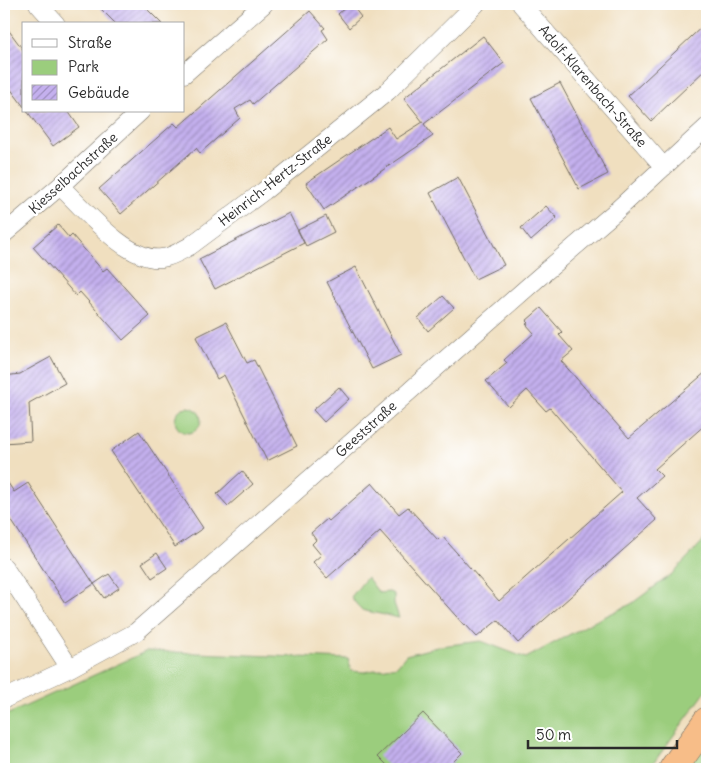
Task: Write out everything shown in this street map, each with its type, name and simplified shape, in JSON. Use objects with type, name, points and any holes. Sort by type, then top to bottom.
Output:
[{"type":"highway","points":[[673,769],[707,721]]},
{"type":"street","points":[[38,4],[54,22]]},
{"type":"street","points":[[185,73],[264,4]]},
{"type":"street","name":"Heinrich-Hertz-Straße","points":[[60,186],[117,242],[148,258],[163,258],[179,252],[190,246],[264,191],[380,97],[476,4]]},
{"type":"street","name":"Adolf-Klarenbach-Straße","points":[[521,4],[664,167]]},
{"type":"street","name":"Kiesselbachstraße","points":[[4,234],[60,186],[138,112]]},
{"type":"street","name":"Geeststraße","points":[[4,699],[70,668],[136,632],[538,278],[616,212],[707,127]]},
{"type":"street","points":[[4,567],[70,668]]},
{"type":"green space","points":[[188,407],[197,411],[201,420],[197,429],[188,433],[179,429],[175,420],[179,411]]},
{"type":"green space","points":[[707,537],[707,690],[649,769],[4,769],[4,716],[147,651],[348,659],[351,671],[364,672],[397,666],[406,655],[441,646],[481,641],[526,658],[631,604],[672,574]]},
{"type":"green space","points":[[367,577],[379,593],[389,592],[394,594],[394,603],[399,618],[361,610],[351,597]]},
{"type":"green space","points":[[707,735],[707,769],[682,769]]},
{"type":"building","points":[[96,4],[142,4],[160,22],[114,22]]},
{"type":"building","points":[[349,4],[361,17],[349,28],[338,14]]},
{"type":"building","points":[[310,11],[325,28],[322,30],[328,39],[253,104],[250,100],[235,109],[240,118],[200,153],[196,148],[121,214],[99,189],[174,123],[178,127]]},
{"type":"building","points":[[707,22],[707,68],[651,121],[628,96]]},
{"type":"building","points":[[4,24],[22,48],[22,104],[4,80]]},
{"type":"building","points":[[483,36],[504,63],[424,124],[433,136],[324,210],[306,183],[388,127],[396,139],[423,122],[404,98]]},
{"type":"building","points":[[560,83],[608,174],[579,189],[531,98]]},
{"type":"building","points":[[28,112],[69,112],[79,127],[53,146]]},
{"type":"building","points":[[458,177],[504,265],[475,279],[430,193]]},
{"type":"building","points":[[546,206],[557,218],[531,241],[521,228]]},
{"type":"building","points":[[289,213],[304,243],[215,289],[199,259]]},
{"type":"building","points":[[326,216],[334,232],[306,246],[298,230]]},
{"type":"building","points":[[58,225],[69,238],[72,235],[103,271],[107,268],[150,316],[123,340],[80,292],[76,296],[33,247]]},
{"type":"building","points":[[356,267],[401,355],[372,369],[327,282]]},
{"type":"building","points":[[443,296],[454,308],[428,331],[418,318]]},
{"type":"building","points":[[541,308],[562,332],[559,335],[573,351],[561,361],[629,438],[707,371],[707,423],[655,469],[662,476],[637,498],[657,520],[518,643],[498,620],[477,637],[380,531],[327,578],[313,562],[321,555],[312,544],[316,540],[311,533],[327,519],[329,521],[372,483],[399,514],[408,507],[438,540],[442,536],[499,601],[622,492],[550,408],[546,411],[527,390],[509,407],[486,381],[507,363],[504,360],[534,333],[526,324],[528,323],[526,321]]},
{"type":"building","points":[[226,322],[247,363],[254,360],[297,446],[267,461],[224,375],[217,379],[196,337]]},
{"type":"building","points":[[51,357],[65,383],[29,403],[31,441],[4,443],[4,376],[20,374]]},
{"type":"building","points":[[339,387],[349,399],[324,422],[313,410]]},
{"type":"building","points":[[139,431],[203,528],[175,547],[111,451]]},
{"type":"building","points":[[242,471],[253,484],[228,506],[217,494]]},
{"type":"building","points":[[4,477],[14,492],[28,483],[94,584],[65,603],[4,509]]},
{"type":"building","points":[[157,553],[167,568],[152,578],[142,563]]},
{"type":"building","points":[[109,574],[119,588],[104,598],[94,584]]},
{"type":"building","points":[[423,713],[462,753],[446,769],[391,769],[378,756]]}]
